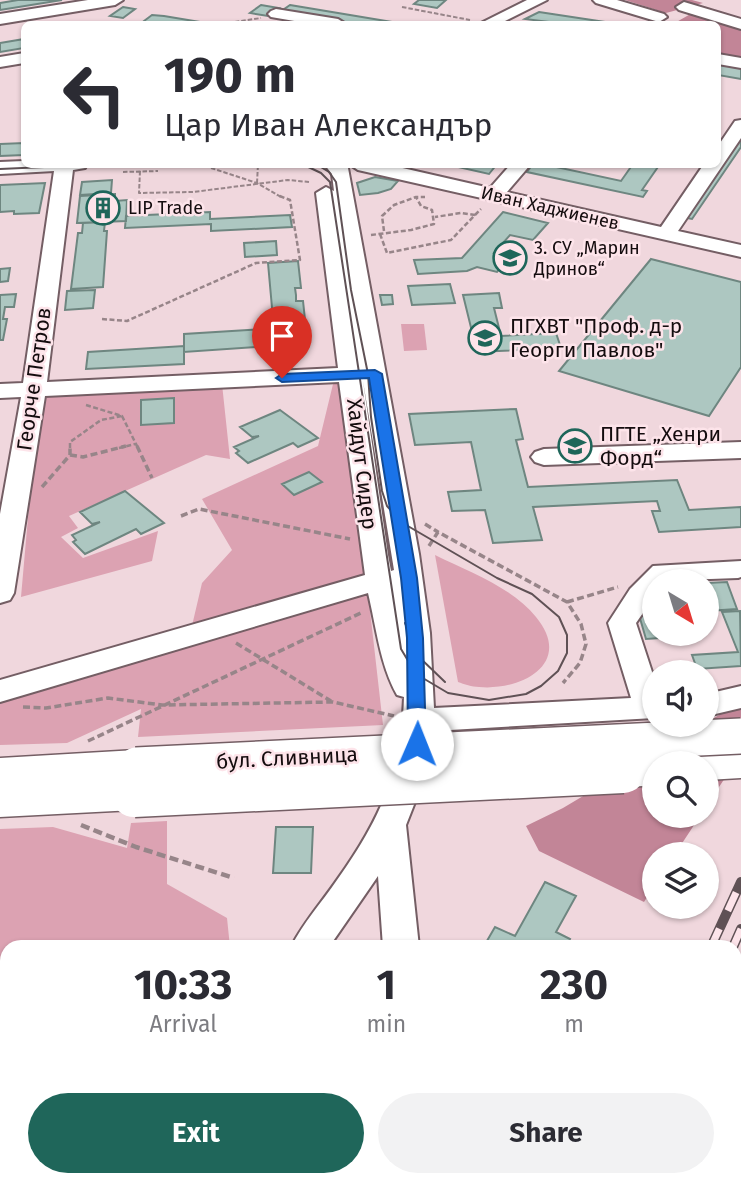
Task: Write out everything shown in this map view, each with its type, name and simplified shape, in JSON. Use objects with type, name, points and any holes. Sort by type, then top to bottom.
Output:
[{"type":"main road","name":"бул. Сливница","points":[[0,801],[135,780],[741,736]]},
{"type":"main road","points":[[719,764],[741,763]]},
{"type":"main road","name":"бул. Сливница","points":[[0,774],[135,780],[642,768]]},
{"type":"street","points":[[65,14],[115,0]]},
{"type":"street","points":[[0,19],[65,14],[127,0]]},
{"type":"street","points":[[470,20],[513,0]]},
{"type":"street","points":[[493,21],[539,0]]},
{"type":"street","points":[[601,0],[656,21],[672,15],[688,3],[741,24]]},
{"type":"street","points":[[276,14],[319,21]]},
{"type":"street","points":[[0,33],[21,30]]},
{"type":"street","points":[[0,62],[21,58]]},
{"type":"street","points":[[721,60],[741,63]]},
{"type":"street","points":[[721,155],[741,125]]},
{"type":"street","points":[[0,168],[21,167]]},
{"type":"street","name":"Георче Петров","points":[[0,593],[34,389],[64,168]]},
{"type":"street","name":"Хайдут Сидер","points":[[330,168],[325,173],[325,182],[379,581],[394,645],[418,720]]},
{"type":"street","name":"Хайдут Сидер","points":[[314,940],[391,827],[403,796],[417,744],[418,720],[415,638],[409,578],[341,172],[336,168]]},
{"type":"street","name":"Иван Хаджиенев","points":[[379,168],[669,229],[741,240]]},
{"type":"street","name":"Иван Хаджиенев","points":[[416,168],[498,191]]},
{"type":"street","points":[[498,191],[518,168]]},
{"type":"street","points":[[669,229],[711,168]]},
{"type":"street","name":"Иван Хаджиенев","points":[[669,229],[741,251]]},
{"type":"street","points":[[0,391],[375,374]]},
{"type":"street","points":[[544,457],[741,450]]},
{"type":"street","points":[[719,572],[740,572]]},
{"type":"street","points":[[6,699],[379,581],[409,578]]},
{"type":"street","points":[[642,595],[622,623],[642,680]]},
{"type":"street","points":[[719,705],[741,697]]},
{"type":"street","points":[[418,720],[642,709]]},
{"type":"street","points":[[391,827],[400,940]]},
{"type":"path","points":[[402,7],[470,20]]},
{"type":"path","points":[[238,21],[276,14]]},
{"type":"path","points":[[102,319],[127,321],[256,263],[300,260],[290,200],[267,191],[257,183],[211,168]]},
{"type":"path","points":[[257,183],[258,168]]},
{"type":"path","points":[[140,171],[139,193],[193,191],[288,180],[309,182]]},
{"type":"path","points":[[123,172],[158,171]]},
{"type":"path","points":[[365,236],[384,231],[416,231],[434,224],[432,210],[421,206],[416,197]]},
{"type":"path","points":[[384,231],[382,216],[386,211],[416,197],[433,197]]},
{"type":"path","points":[[380,234],[387,253],[451,240],[484,206],[472,203]]},
{"type":"path","points":[[435,217],[461,213],[475,215]]},
{"type":"path","points":[[85,405],[121,416],[152,478]]},
{"type":"path","points":[[13,518],[70,456],[70,442],[111,413]]},
{"type":"path","points":[[101,420],[121,416]]},
{"type":"path","points":[[70,456],[83,457],[135,444]]},
{"type":"path","points":[[181,516],[199,509],[356,540]]},
{"type":"path","points":[[419,521],[566,602],[579,617],[586,637],[585,655],[575,672],[563,683]]},
{"type":"path","points":[[426,551],[438,532]]},
{"type":"path","points":[[566,602],[642,581]]},
{"type":"path","points":[[86,742],[371,608]]},
{"type":"path","points":[[230,640],[333,702]]},
{"type":"path","points":[[6,699],[46,708],[108,698],[163,705],[333,702],[418,720]]},
{"type":"path","points":[[78,824],[136,847],[234,878]]},
{"type":"shaded area","points":[[625,0],[692,0],[703,3],[666,13]]},
{"type":"shaded area","points":[[694,12],[741,27],[741,61],[721,58],[721,21],[678,21]]},
{"type":"shaded area","points":[[401,324],[424,324],[427,350],[404,351]]},
{"type":"shaded area","points":[[345,379],[372,577],[191,630],[202,583],[232,550],[202,499],[318,446],[334,380]]},
{"type":"shaded area","points":[[222,384],[230,459],[206,455],[69,516],[78,528],[61,537],[83,558],[158,531],[152,561],[21,597],[39,393]]},
{"type":"shaded area","points":[[435,555],[502,589],[526,606],[536,617],[546,633],[549,648],[546,660],[538,671],[526,679],[495,687],[476,687],[458,682]]},
{"type":"shaded area","points":[[368,593],[383,725],[138,737],[141,709],[67,743],[0,745],[0,701],[330,601]]},
{"type":"shaded area","points":[[741,702],[741,754],[719,787],[719,751],[659,751],[682,737],[719,737],[719,715]]},
{"type":"shaded area","points":[[642,761],[642,828],[692,828],[683,842],[642,842],[642,901],[539,851],[526,826],[563,808]]},
{"type":"shaded area","points":[[167,821],[167,884],[227,918],[229,940],[0,940],[0,829],[53,827],[127,848],[131,823]]},
{"type":"building","points":[[18,0],[62,0],[0,10],[0,3]]},
{"type":"building","points":[[419,0],[446,0],[437,8],[414,4]]},
{"type":"building","points":[[261,5],[279,8],[268,16],[250,13]]},
{"type":"building","points":[[290,5],[386,21],[333,21],[280,12]]},
{"type":"building","points":[[123,7],[135,9],[123,18],[110,16]]},
{"type":"building","points":[[539,12],[598,21],[541,21],[525,19]]},
{"type":"building","points":[[152,15],[194,21],[144,21]]},
{"type":"building","points":[[21,40],[21,48],[0,52],[0,43]]},
{"type":"building","points":[[721,64],[741,67],[741,79],[721,76]]},
{"type":"building","points":[[740,132],[741,147],[692,219],[682,217],[715,168],[721,168],[721,160]]},
{"type":"building","points":[[21,143],[21,155],[0,156],[0,144]]},
{"type":"building","points":[[463,168],[494,168],[489,174]]},
{"type":"building","points":[[530,168],[561,168],[621,181],[630,168],[657,168],[642,190],[647,191],[643,197],[527,172]]},
{"type":"building","points":[[375,177],[398,181],[391,189],[360,195],[357,183]]},
{"type":"building","points":[[112,180],[111,193],[80,195],[82,182]]},
{"type":"building","points":[[45,183],[39,213],[0,212],[0,185]]},
{"type":"building","name":"LIP Trade","points":[[115,194],[115,201],[127,200],[126,221],[77,223],[80,196]]},
{"type":"building","points":[[210,212],[210,219],[290,215],[292,227],[211,231],[211,224],[125,228],[126,216]]},
{"type":"building","points":[[503,212],[548,223],[533,240],[510,235],[494,253],[510,257],[497,272],[477,267],[467,271],[418,274],[414,260],[462,258]]},
{"type":"building","points":[[105,222],[104,231],[107,231],[103,287],[71,289],[78,233],[82,233],[83,223]]},
{"type":"building","points":[[276,241],[277,255],[245,257],[244,243]]},
{"type":"building","points":[[651,259],[741,282],[741,367],[709,416],[559,371]]},
{"type":"building","points":[[298,261],[301,288],[295,288],[296,301],[303,301],[306,329],[274,330],[268,263]]},
{"type":"building","points":[[10,268],[8,281],[0,282],[0,269]]},
{"type":"building","points":[[450,284],[455,303],[412,305],[408,286]]},
{"type":"building","points":[[95,290],[93,308],[65,310],[67,291]]},
{"type":"building","points":[[499,293],[502,308],[494,308],[501,336],[556,333],[561,348],[477,352],[463,295]]},
{"type":"building","points":[[16,294],[14,307],[5,307],[3,319],[7,319],[3,340],[0,340],[0,295]]},
{"type":"building","points":[[380,295],[392,295],[393,304],[382,305]]},
{"type":"building","points":[[282,330],[283,345],[184,352],[184,334]]},
{"type":"building","points":[[184,346],[184,364],[86,369],[88,352]]},
{"type":"building","points":[[174,398],[174,423],[141,425],[141,400]]},
{"type":"building","points":[[516,409],[523,439],[516,440],[528,487],[677,480],[689,510],[741,507],[741,527],[659,532],[652,511],[660,511],[657,501],[533,507],[542,540],[493,543],[485,510],[452,511],[448,492],[481,490],[471,442],[415,445],[409,414]]},
{"type":"building","points":[[280,410],[318,438],[298,447],[293,443],[248,463],[236,453],[239,451],[234,447],[259,436],[252,437],[240,427]]},
{"type":"building","points":[[309,472],[322,482],[294,495],[282,484]]},
{"type":"building","points":[[125,491],[164,523],[141,534],[136,529],[85,554],[73,542],[76,540],[72,535],[100,522],[92,524],[80,512]]},
{"type":"building","points":[[719,582],[727,582],[737,609],[719,610]]},
{"type":"building","points":[[637,608],[642,608],[642,625]]},
{"type":"building","points":[[740,611],[741,666],[719,668],[719,660],[694,660],[692,655],[738,652],[722,612]]},
{"type":"building","points":[[276,827],[313,827],[311,873],[273,873]]},
{"type":"building","points":[[545,882],[576,896],[556,932],[570,940],[487,940],[495,927],[515,936]]},
{"type":"tram line","points":[[0,169],[22,168]]},
{"type":"tram line","points":[[310,168],[330,182],[401,649],[416,674],[448,693],[489,700],[526,694],[541,686],[558,671],[567,653],[567,635],[559,617],[532,594],[497,578],[401,522],[387,506],[382,491],[371,417],[368,374],[351,290],[336,182],[322,168]]},
{"type":"tram line","points":[[405,623],[419,657],[445,682]]},
{"type":"railway","points":[[714,940],[741,882]]},
{"type":"railway","points":[[736,940],[741,929]]},
{"type":"place","name":"LIP Trade","points":[[103,208]]},
{"type":"place","name":"3. СУ „Марин Дринов“","points":[[510,258]]},
{"type":"place","name":"ПГХВТ \"Проф. д-р Георги Павлов\"","points":[[485,338]]},
{"type":"place","name":"ПГТЕ „Хенри Форд“","points":[[575,446]]},
{"type":"route","points":[[282,378],[375,374],[409,578],[415,638],[417,744]]}]
